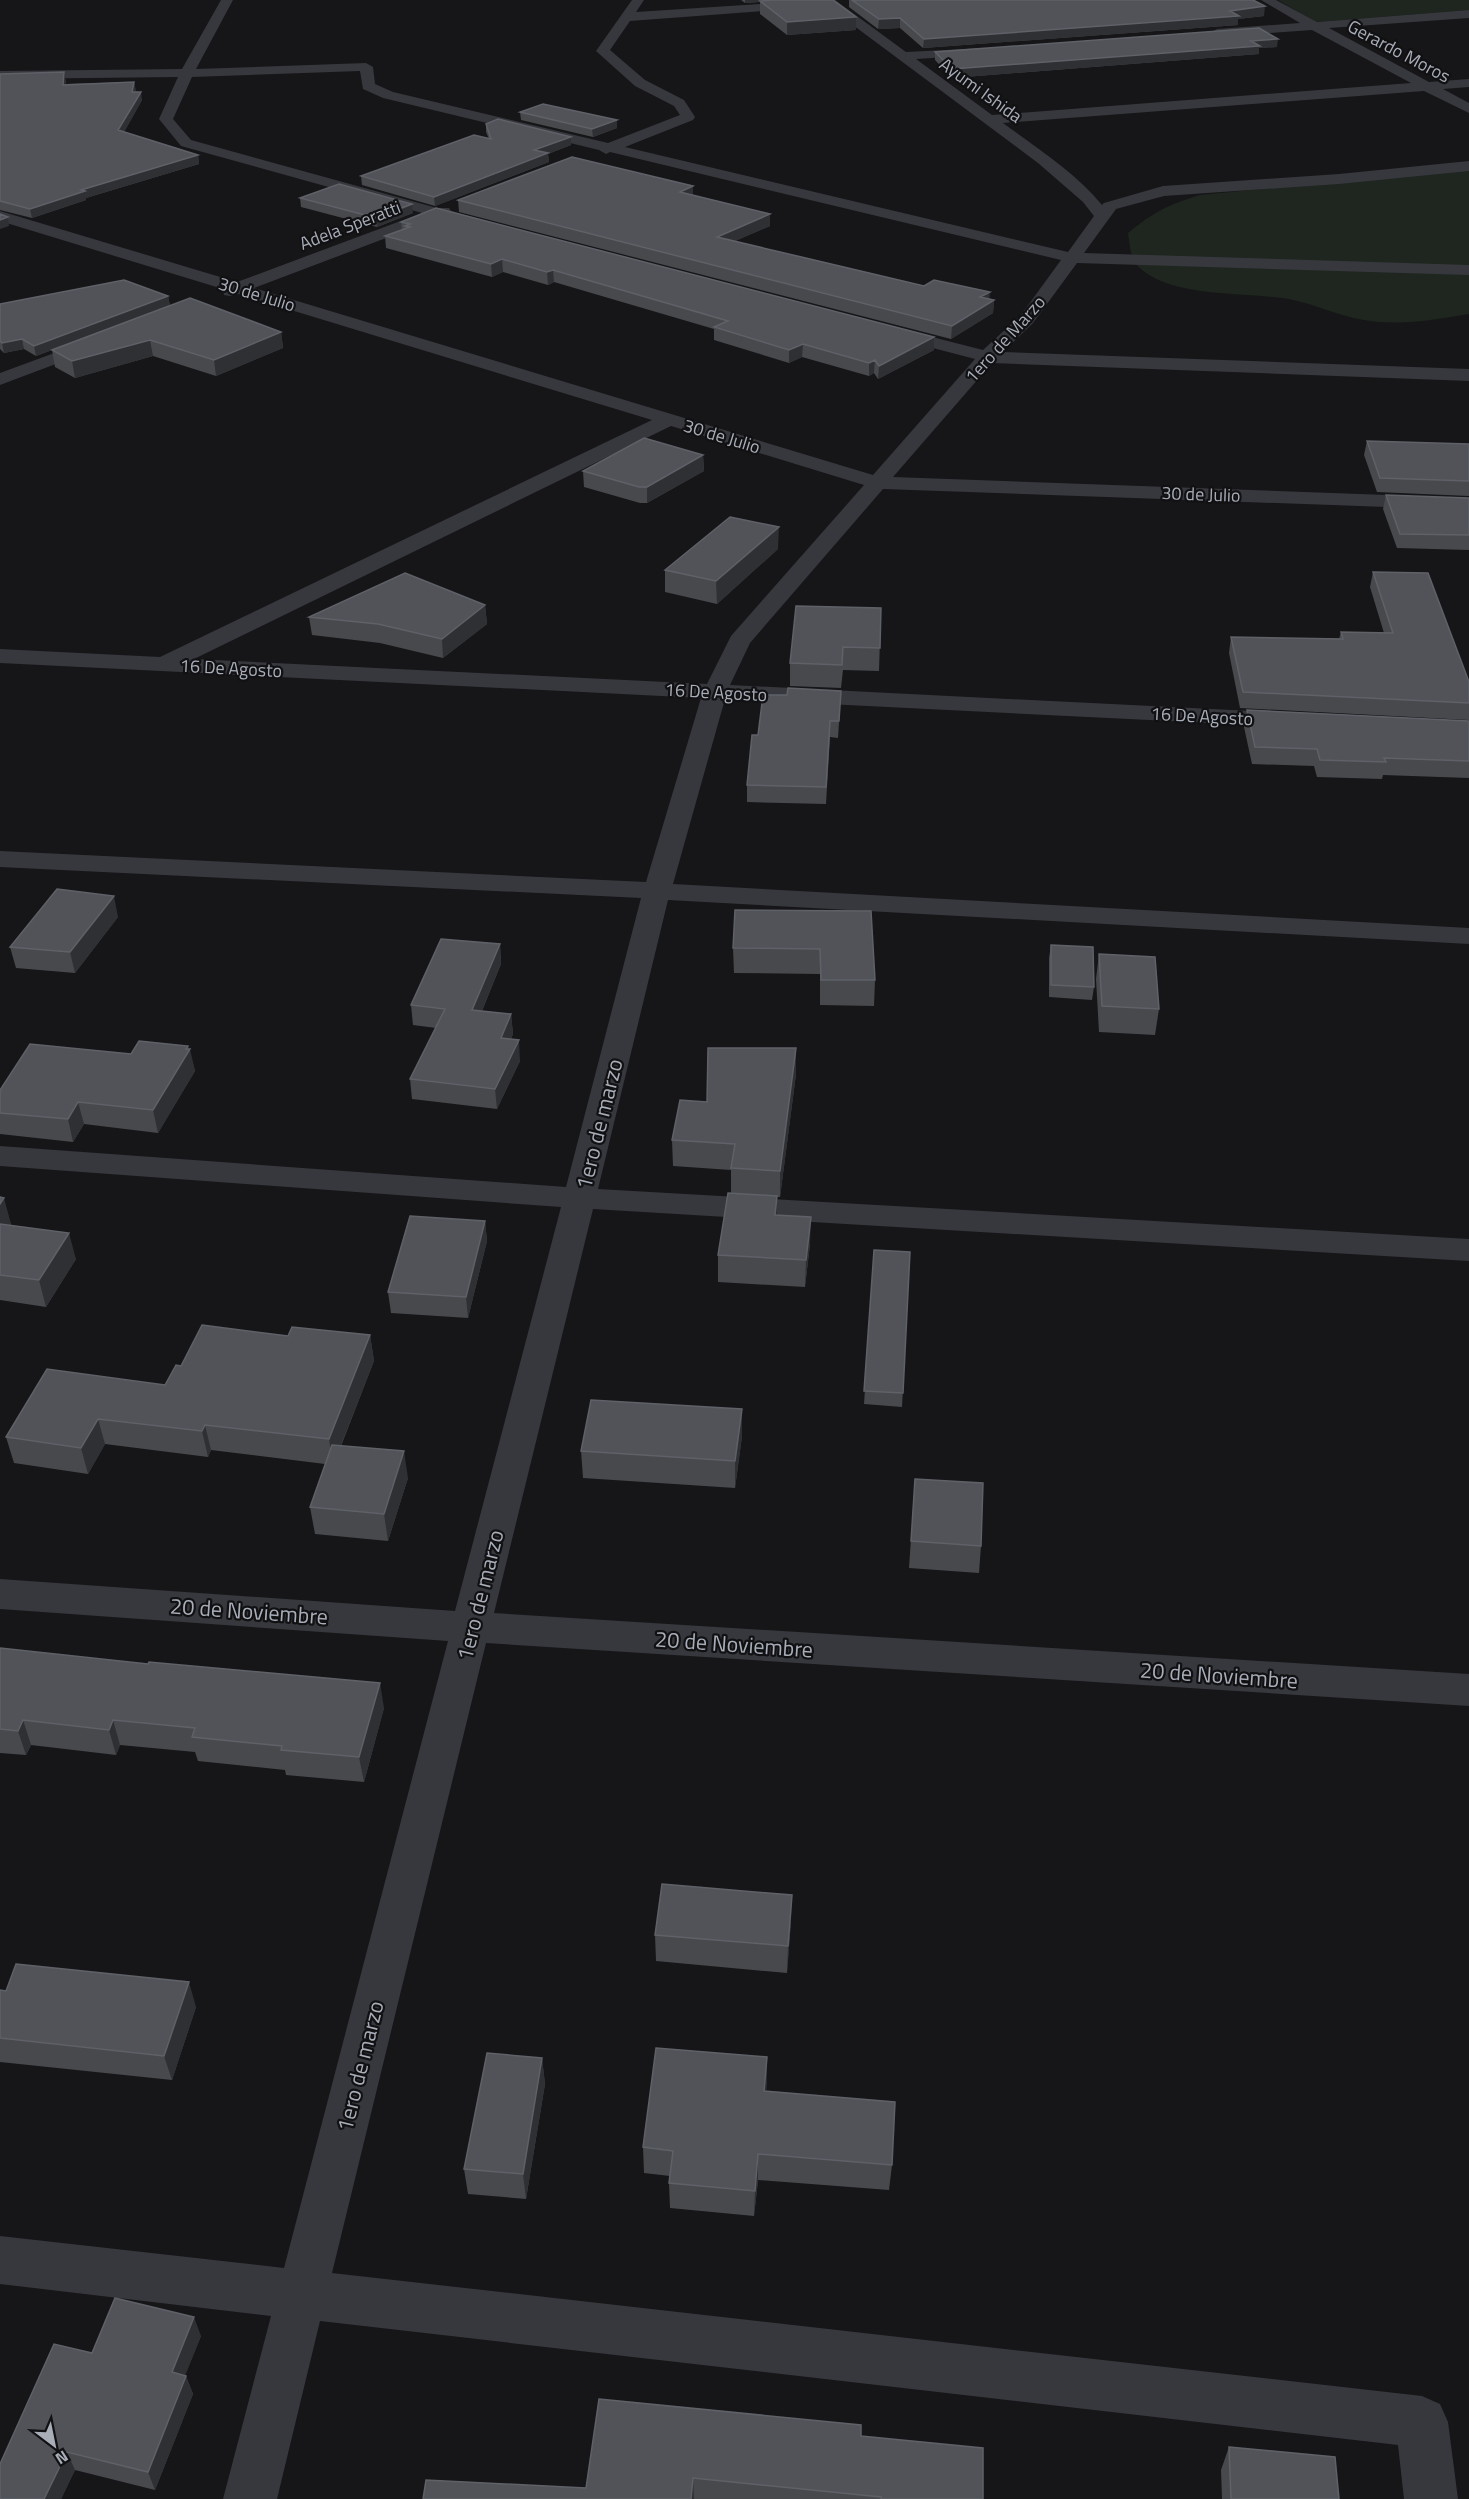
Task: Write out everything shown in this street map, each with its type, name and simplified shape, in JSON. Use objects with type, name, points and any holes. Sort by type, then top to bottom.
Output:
[{"type":"street","points":[[226,0],[187,73],[166,119],[186,143],[482,225]]},
{"type":"street","points":[[586,156],[688,117],[679,103],[640,83],[603,51],[639,0]]},
{"type":"street","name":"Gerardo Moros","points":[[1267,0],[1469,108]]},
{"type":"street","points":[[627,16],[851,1]]},
{"type":"street","name":"Ayumi Ishida","points":[[830,2],[1043,160],[1089,199],[1103,216]]},
{"type":"street","points":[[1207,34],[1469,14]]},
{"type":"street","points":[[902,56],[996,49]]},
{"type":"street","points":[[0,75],[187,73],[366,67],[368,86],[388,94],[1072,258],[1469,270]]},
{"type":"street","points":[[989,120],[1469,83]]},
{"type":"street","name":"1ero de Marzo","points":[[715,692],[740,641],[987,357],[1027,319],[1110,206],[1163,191],[1339,179],[1469,166]]},
{"type":"street","name":"Adela Speratti","points":[[216,297],[468,201]]},
{"type":"street","name":"30 de Julio","points":[[0,216],[879,483],[1469,504]]},
{"type":"street","points":[[10,238],[39,228]]},
{"type":"street","points":[[873,327],[987,357],[1469,375]]},
{"type":"street","points":[[0,379],[105,339]]},
{"type":"street","points":[[164,664],[668,420]]},
{"type":"street","name":"16 De Agosto","points":[[0,656],[1313,722]]},
{"type":"street","name":"1ero de marzo","points":[[250,2499],[657,891],[715,692]]},
{"type":"street","points":[[0,859],[657,891],[1469,936]]},
{"type":"street","points":[[0,1156],[580,1198],[1469,1250]]},
{"type":"street","name":"20 de Noviembre","points":[[0,1594],[472,1627],[1469,1690]]},
{"type":"street","points":[[0,2260],[1422,2422],[1431,2499]]},
{"type":"shaded area","points":[[1278,0],[1469,0],[1469,10],[1316,22]]},
{"type":"shaded area","points":[[1469,169],[1469,314],[1416,322],[1377,322],[1345,316],[1289,299],[1192,290],[1156,279],[1138,266],[1131,253],[1128,233],[1161,210],[1200,195]]},
{"type":"building","points":[[833,0],[856,17],[787,22],[760,1]]},
{"type":"building","points":[[852,0],[1253,0],[1265,6],[1230,11],[1239,16],[924,39],[900,18],[879,19]]},
{"type":"building","points":[[1259,28],[1278,39],[1251,41],[1260,46],[952,69],[935,52]]},
{"type":"building","points":[[64,72],[63,85],[134,82],[132,92],[141,92],[118,130],[198,155],[81,190],[85,191],[30,209],[0,201],[0,74]]},
{"type":"building","points":[[543,104],[617,120],[592,129],[520,112]]},
{"type":"building","points":[[498,119],[571,137],[534,150],[548,153],[434,197],[361,176],[474,135],[491,139],[486,124]]},
{"type":"building","points":[[572,157],[693,186],[680,192],[770,214],[717,237],[924,286],[934,280],[990,292],[980,297],[994,300],[952,326],[458,200]]},
{"type":"building","points":[[339,184],[412,204],[376,218],[300,198]]},
{"type":"building","points":[[436,208],[934,337],[879,366],[875,360],[869,363],[803,344],[789,350],[714,327],[728,321],[553,270],[547,272],[502,259],[491,264],[385,236],[410,227],[405,226],[410,224],[401,222]]},
{"type":"building","points":[[0,214],[8,217],[0,220]]},
{"type":"building","points":[[124,280],[168,296],[34,346],[22,339],[2,343],[0,341],[0,304]]},
{"type":"building","points":[[190,298],[281,332],[214,360],[150,340],[72,361],[52,350]]},
{"type":"building","points":[[644,438],[703,455],[647,487],[639,487],[583,471]]},
{"type":"building","points":[[1367,441],[1469,444],[1469,481],[1380,478]]},
{"type":"building","points":[[1386,495],[1469,498],[1469,535],[1400,534]]},
{"type":"building","points":[[730,517],[779,527],[716,581],[665,570]]},
{"type":"building","points":[[1373,572],[1428,573],[1469,682],[1469,703],[1243,692],[1231,637],[1343,639],[1341,632],[1393,633]]},
{"type":"building","points":[[405,573],[485,605],[442,639],[378,624],[309,617]]},
{"type":"building","points":[[796,606],[881,608],[880,648],[843,647],[842,665],[790,663]]},
{"type":"building","points":[[788,688],[841,691],[839,721],[830,721],[826,787],[747,785],[752,735],[758,735],[763,695],[787,695]]},
{"type":"building","points":[[1247,710],[1469,721],[1469,761],[1384,758],[1386,762],[1320,760],[1317,749],[1255,747]]},
{"type":"building","points":[[57,889],[114,896],[70,952],[10,947]]},
{"type":"building","points":[[735,910],[871,911],[875,980],[821,980],[820,949],[733,948]]},
{"type":"building","points":[[441,939],[500,944],[472,1010],[511,1014],[501,1038],[519,1040],[495,1089],[410,1079],[445,1009],[411,1005]]},
{"type":"building","points":[[1051,945],[1093,947],[1094,987],[1051,985]]},
{"type":"building","points":[[1099,954],[1155,957],[1159,1009],[1102,1006]]},
{"type":"building","points":[[139,1041],[188,1046],[186,1049],[190,1049],[153,1110],[78,1102],[68,1119],[0,1113],[0,1090],[30,1044],[131,1054]]},
{"type":"building","points":[[708,1048],[796,1048],[780,1171],[731,1168],[735,1144],[672,1140],[680,1100],[707,1102]]},
{"type":"building","points":[[728,1193],[777,1196],[775,1215],[811,1217],[806,1260],[718,1255]]},
{"type":"building","points":[[410,1216],[485,1221],[466,1297],[388,1292]]},
{"type":"building","points":[[0,1224],[69,1233],[39,1280],[0,1275]]},
{"type":"building","points":[[874,1250],[910,1252],[903,1393],[864,1391]]},
{"type":"building","points":[[202,1325],[288,1336],[292,1327],[370,1335],[329,1439],[205,1425],[202,1431],[98,1419],[81,1448],[6,1437],[47,1369],[165,1385],[176,1365],[181,1366]]},
{"type":"building","points":[[591,1400],[742,1409],[735,1461],[581,1451]]},
{"type":"building","points":[[332,1445],[404,1451],[384,1514],[310,1507]]},
{"type":"building","points":[[915,1479],[983,1483],[981,1546],[911,1541]]},
{"type":"building","points":[[0,1648],[148,1664],[149,1662],[380,1683],[359,1757],[281,1750],[282,1746],[192,1737],[195,1728],[113,1720],[109,1730],[23,1720],[18,1731],[0,1729]]},
{"type":"building","points":[[662,1884],[792,1895],[788,1946],[655,1935]]},
{"type":"building","points":[[16,1964],[189,1982],[164,2056],[0,2038],[0,1990],[6,1991]]},
{"type":"building","points":[[656,2048],[767,2057],[764,2091],[895,2102],[892,2165],[758,2154],[755,2191],[669,2183],[673,2151],[643,2147]]},
{"type":"building","points":[[487,2053],[542,2058],[523,2174],[464,2169]]},
{"type":"building","points":[[115,2298],[194,2317],[172,2372],[186,2376],[148,2472],[67,2452],[44,2499],[0,2499],[0,2464],[54,2344],[92,2353]]},
{"type":"building","points":[[599,2399],[861,2425],[861,2436],[983,2448],[983,2499],[881,2499],[881,2497],[693,2478],[691,2499],[423,2499],[426,2480],[586,2488]]},
{"type":"building","points":[[1229,2447],[1335,2457],[1339,2499],[1231,2499]]}]
